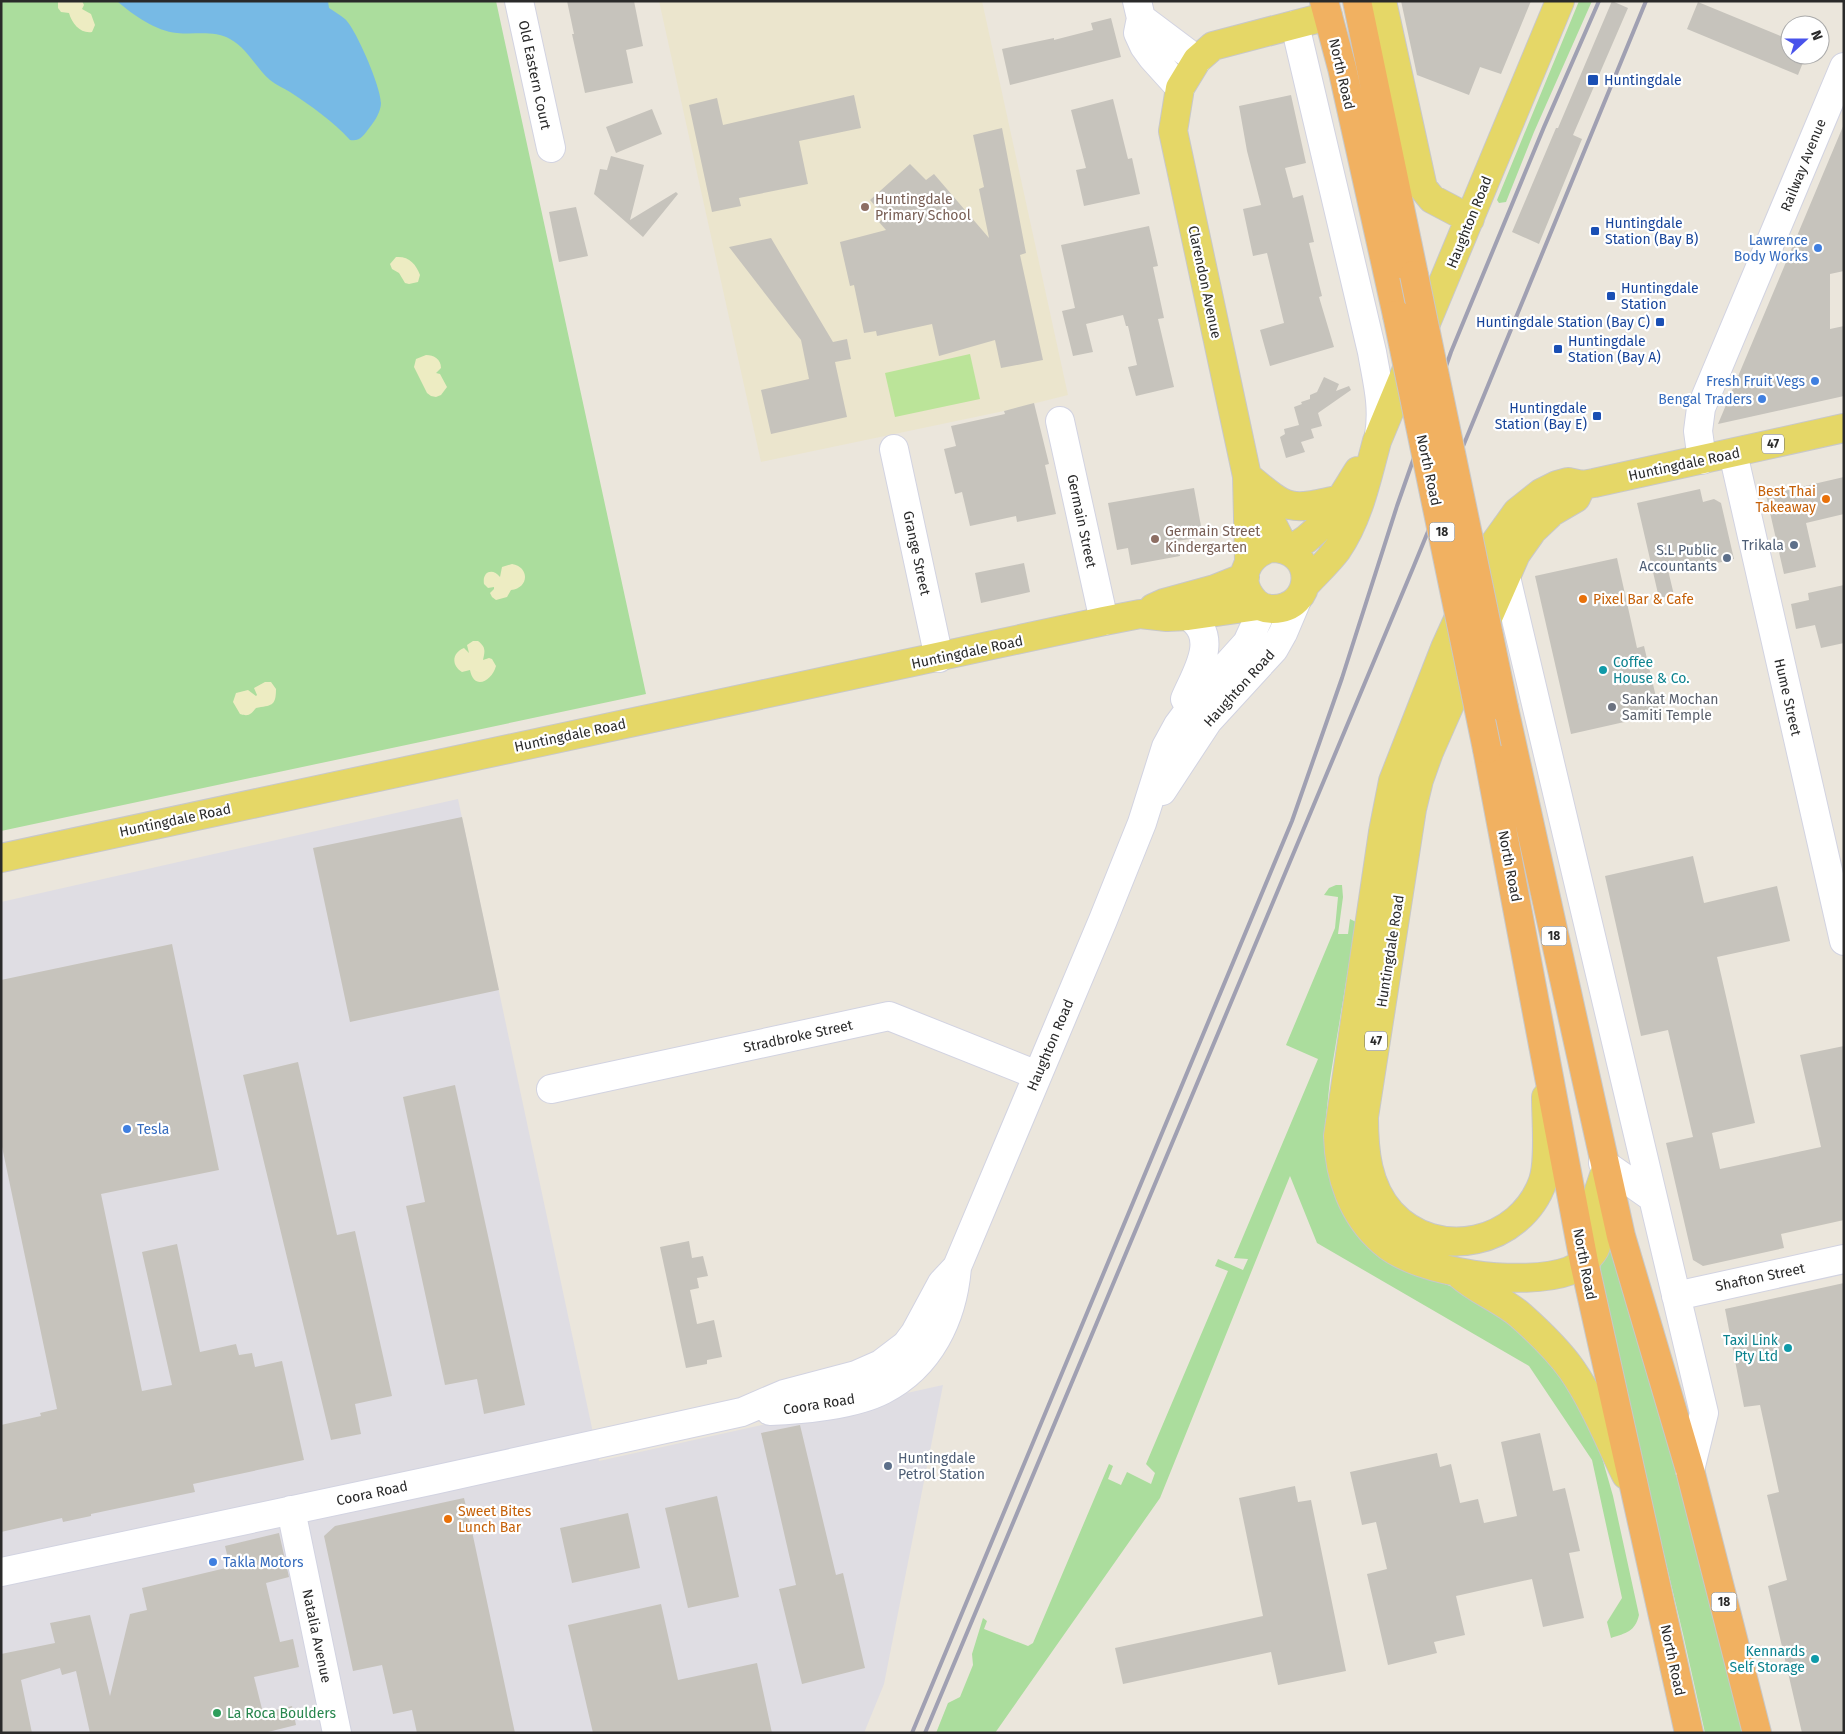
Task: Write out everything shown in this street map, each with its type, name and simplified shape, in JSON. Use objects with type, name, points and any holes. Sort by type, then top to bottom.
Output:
[{"type":"highway","name":"North Road","points":[[1357,1],[1504,708],[1604,1167],[1621,1236],[1690,1470],[1757,1733]]},
{"type":"highway","name":"North Road","points":[[1326,8],[1342,68],[1397,315],[1488,749],[1584,1262],[1689,1733]]},
{"type":"main road","points":[[1382,1],[1423,188],[1432,199],[1470,219]]},
{"type":"main road","name":"Haughton Road","points":[[1301,592],[1337,549],[1351,523],[1362,496],[1377,441],[1560,1]]},
{"type":"main road","name":"Clarendon Avenue","points":[[1247,569],[1248,476],[1173,131],[1180,88],[1197,60],[1213,46],[1295,25],[1326,8]]},
{"type":"main road","name":"Huntingdale Road","points":[[1584,1262],[1569,1271],[1523,1277],[1457,1272],[1424,1264],[1383,1243],[1355,1207],[1345,1184],[1338,1158],[1338,1136],[1383,832],[1393,781],[1445,648],[1489,551],[1517,512],[1533,498],[1557,485],[1568,482],[1582,485],[1844,428]]},
{"type":"main road","name":"Haughton Road","points":[[1286,550],[1308,539],[1325,522],[1377,441]]},
{"type":"main road","points":[[1248,476],[1273,497],[1290,506],[1309,506],[1341,499]]},
{"type":"main road","name":"Clarendon Avenue","points":[[1248,476],[1286,550]]},
{"type":"main road","name":"Huntingdale Road","points":[[1546,1061],[1545,1172],[1536,1196],[1513,1224],[1493,1234],[1457,1241],[1437,1239],[1418,1232],[1392,1213],[1370,1176],[1364,1147],[1364,1117],[1412,809],[1419,780],[1429,752],[1516,554],[1532,530],[1552,512],[1576,498],[1582,485]]},
{"type":"main road","points":[[1270,548],[1286,550],[1294,554],[1301,562],[1305,571],[1301,592],[1288,606],[1278,609],[1259,606],[1251,598],[1246,588],[1247,569],[1260,552],[1270,548]]},
{"type":"main road","name":"Huntingdale Road","points":[[1,858],[731,700],[939,658],[1140,614],[1164,603],[1216,589],[1247,569]]},
{"type":"main road","name":"Huntingdale Road","points":[[1140,614],[1167,617],[1188,616],[1259,606]]},
{"type":"main road","points":[[1584,1262],[1596,1247],[1597,1232],[1594,1211],[1604,1167]]},
{"type":"main road","points":[[1457,1272],[1468,1282],[1494,1296],[1520,1315],[1571,1368],[1599,1419],[1639,1502]]},
{"type":"street","name":"Old Eastern Court","points":[[519,1],[551,148]]},
{"type":"street","points":[[1139,9],[1197,60]]},
{"type":"street","points":[[1139,9],[1138,33],[1144,46],[1152,58],[1180,88]]},
{"type":"street","points":[[1295,25],[1370,343],[1381,398],[1382,417],[1377,441]]},
{"type":"street","name":"Railway Avenue","points":[[1702,460],[1698,431],[1701,408],[1834,116],[1844,67]]},
{"type":"street","name":"Germain Street","points":[[1060,421],[1104,621]]},
{"type":"street","name":"Grange Street","points":[[894,449],[939,658]]},
{"type":"street","name":"Hume Street","points":[[1733,453],[1844,941]]},
{"type":"street","name":"North Road","points":[[1506,577],[1704,1413],[1690,1470]]},
{"type":"street","name":"Haughton Road","points":[[1142,823],[1208,722],[1274,650],[1284,633],[1301,592]]},
{"type":"street","name":"Haughton Road","points":[[887,1374],[915,1333],[942,1283],[957,1267],[1103,920],[1142,823],[1159,766],[1170,738],[1201,694],[1247,643],[1258,619],[1259,606]]},
{"type":"street","points":[[1170,738],[1204,653],[1205,643],[1202,630],[1188,616]]},
{"type":"street","name":"Stradbroke Street","points":[[551,1089],[889,1016],[1037,1074]]},
{"type":"street","points":[[1604,1167],[1653,1198]]},
{"type":"street","name":"Shafton Street","points":[[1676,1296],[1844,1259]]},
{"type":"street","name":"Coora Road","points":[[1,1572],[742,1412],[784,1394],[856,1375],[887,1374]]},
{"type":"street","name":"Natalia Avenue","points":[[291,1510],[337,1733]]},
{"type":"shaded area","name":"Huntingdale Primary School","points":[[659,1],[982,1],[1068,395],[1004,411],[761,462]]},
{"type":"shaded area","points":[[458,799],[599,1461],[943,1385],[884,1684],[864,1733],[1,1733],[1,902]]},
{"type":"green space","points":[[1,1],[496,1],[646,694],[1,831]]},
{"type":"green space","points":[[1579,1],[1592,1],[1534,132],[1506,202],[1499,203],[1497,200]]},
{"type":"green space","points":[[970,354],[980,399],[895,417],[885,373]]},
{"type":"green space","points":[[1342,885],[1343,897],[1338,934],[1348,934],[1350,919],[1356,922],[1330,1079],[1325,1127],[1329,1167],[1424,1276],[1471,1294],[1511,1320],[1554,1364],[1595,1433],[1613,1496],[1639,1615],[1637,1621],[1629,1631],[1611,1638],[1607,1622],[1622,1598],[1592,1460],[1529,1366],[1317,1243],[1290,1176],[1160,1498],[995,1733],[936,1733],[948,1703],[960,1697],[973,1665],[972,1654],[983,1618],[987,1621],[984,1629],[1028,1646],[1033,1643],[1109,1464],[1113,1466],[1108,1479],[1121,1485],[1127,1472],[1151,1484],[1155,1473],[1146,1464],[1228,1271],[1215,1266],[1218,1259],[1243,1270],[1248,1259],[1234,1258],[1318,1059],[1286,1045],[1335,928],[1338,897],[1324,895],[1329,888]]},
{"type":"green space","points":[[1604,1219],[1644,1348],[1746,1733],[1705,1733],[1599,1284]]},
{"type":"sand","points":[[58,1],[82,1],[84,5],[82,9],[91,14],[95,25],[92,32],[81,30],[72,21],[69,13],[61,12],[58,8]]},
{"type":"sand","points":[[396,257],[408,259],[414,264],[420,275],[418,282],[405,283],[399,273],[392,269],[390,264]]},
{"type":"sand","points":[[426,355],[438,360],[441,368],[436,373],[440,374],[447,387],[441,395],[436,397],[427,393],[414,367],[416,359]]},
{"type":"sand","points":[[512,564],[522,569],[525,577],[524,582],[521,586],[511,590],[507,597],[496,600],[490,593],[494,587],[488,588],[484,584],[485,576],[489,572],[494,572],[500,577],[502,567]]},
{"type":"sand","points":[[473,641],[478,641],[484,647],[483,660],[492,659],[496,666],[491,676],[479,682],[472,676],[470,670],[462,672],[458,669],[454,659],[457,653],[464,648],[469,653],[467,645]]},
{"type":"sand","points":[[265,682],[271,682],[276,689],[274,702],[256,708],[250,714],[240,714],[233,702],[236,693],[248,690],[256,696],[254,688]]},
{"type":"water","points":[[117,1],[328,1],[329,8],[345,19],[350,25],[373,72],[380,95],[381,106],[379,113],[362,137],[350,140],[322,114],[270,80],[247,53],[230,39],[224,36],[204,33],[169,32],[137,17]]},
{"type":"building","points":[[567,1],[634,1],[643,46],[626,50],[633,83],[585,93]]},
{"type":"building","points":[[1401,1],[1531,1],[1501,74],[1480,67],[1469,95],[1417,75]]},
{"type":"building","points":[[1612,1],[1628,8],[1573,135],[1582,139],[1539,244],[1512,232]]},
{"type":"building","points":[[1698,2],[1780,36],[1780,65],[1802,65],[1798,75],[1687,29]]},
{"type":"building","points":[[1111,18],[1121,57],[1010,85],[1002,49],[1054,38],[1054,40],[1093,30],[1091,23]]},
{"type":"building","points":[[854,95],[861,128],[799,141],[808,184],[739,198],[741,206],[712,212],[689,105],[717,98],[723,125]]},
{"type":"building","points":[[1291,95],[1306,163],[1285,168],[1293,198],[1303,195],[1314,242],[1309,243],[1322,296],[1319,297],[1334,347],[1270,366],[1260,330],[1284,323],[1267,253],[1253,256],[1243,209],[1261,205],[1247,151],[1239,106]]},
{"type":"building","points":[[1113,99],[1128,159],[1132,158],[1140,194],[1084,206],[1076,170],[1086,168],[1071,110]]},
{"type":"building","points":[[652,109],[662,134],[616,153],[606,127]]},
{"type":"building","points":[[1844,124],[1844,271],[1830,274],[1830,329],[1844,326],[1844,396],[1718,424]]},
{"type":"building","points":[[1002,128],[1026,253],[1020,255],[1043,360],[1001,368],[995,340],[939,356],[932,324],[877,336],[876,331],[864,333],[854,285],[850,286],[840,242],[886,230],[879,222],[885,217],[870,200],[910,164],[926,180],[934,174],[989,238],[979,189],[984,187],[973,135]]},
{"type":"building","points":[[611,156],[644,165],[630,220],[676,192],[678,194],[643,237],[594,194],[600,169],[607,170]]},
{"type":"building","points":[[576,207],[588,256],[559,262],[549,212]]},
{"type":"building","points":[[1149,226],[1158,266],[1153,267],[1164,318],[1158,319],[1174,387],[1136,396],[1128,367],[1137,365],[1128,326],[1126,326],[1123,315],[1086,324],[1093,352],[1073,356],[1062,311],[1075,308],[1061,245]]},
{"type":"building","points":[[771,238],[833,342],[847,339],[851,359],[835,362],[847,417],[771,434],[761,390],[809,379],[801,340],[729,247]]},
{"type":"building","points":[[1324,377],[1339,384],[1336,391],[1349,386],[1351,390],[1318,413],[1322,426],[1311,429],[1314,438],[1301,442],[1305,452],[1286,458],[1280,437],[1285,434],[1284,429],[1299,425],[1294,407],[1310,399],[1310,395],[1317,392]]},
{"type":"building","points":[[1034,403],[1049,464],[1045,465],[1056,514],[1017,522],[1016,516],[970,526],[962,492],[955,494],[944,449],[956,446],[951,426],[1005,414],[1004,411]]},
{"type":"building","name":"Trikala","points":[[1844,477],[1844,514],[1806,523],[1816,567],[1784,574],[1766,495]]},
{"type":"building","points":[[1194,488],[1203,537],[1177,541],[1180,556],[1131,565],[1128,548],[1117,550],[1108,503]]},
{"type":"building","points":[[1700,489],[1703,502],[1714,499],[1721,503],[1734,559],[1701,567],[1700,563],[1668,570],[1674,595],[1659,598],[1637,503]]},
{"type":"building","points":[[1617,558],[1637,648],[1644,646],[1660,714],[1571,734],[1535,576]]},
{"type":"building","points":[[1024,563],[1030,592],[981,603],[975,573]]},
{"type":"building","points":[[1844,585],[1844,643],[1821,648],[1815,625],[1796,629],[1791,604],[1809,600],[1808,593]]},
{"type":"building","points":[[462,817],[499,990],[350,1022],[313,848]]},
{"type":"building","points":[[1693,856],[1704,903],[1777,886],[1790,941],[1717,957],[1755,1123],[1712,1133],[1720,1169],[1821,1147],[1800,1055],[1844,1046],[1844,1220],[1781,1234],[1784,1248],[1703,1266],[1693,1260],[1666,1143],[1693,1137],[1668,1030],[1641,1036],[1605,876]]},
{"type":"building","name":"Tesla","points":[[172,944],[219,1170],[101,1194],[142,1391],[172,1385],[142,1252],[177,1244],[200,1352],[236,1344],[239,1355],[252,1353],[255,1367],[282,1361],[304,1460],[193,1484],[195,1492],[91,1514],[91,1516],[63,1522],[62,1518],[1,1532],[1,1425],[41,1416],[40,1413],[57,1409],[1,1142],[1,980]]},
{"type":"building","points":[[298,1062],[337,1235],[355,1231],[392,1396],[355,1404],[361,1434],[331,1440],[243,1075]]},
{"type":"building","points":[[455,1085],[525,1405],[484,1414],[477,1379],[445,1385],[406,1206],[425,1202],[403,1097]]},
{"type":"building","points":[[689,1241],[692,1258],[703,1256],[708,1276],[697,1278],[699,1288],[690,1290],[697,1324],[714,1320],[722,1357],[707,1360],[707,1364],[686,1368],[660,1247]]},
{"type":"building","points":[[1844,1283],[1844,1733],[1802,1733],[1768,1586],[1787,1580],[1767,1495],[1779,1492],[1760,1405],[1744,1407],[1725,1309]]},
{"type":"building","points":[[800,1425],[836,1575],[843,1573],[865,1668],[802,1684],[779,1589],[796,1585],[761,1433]]},
{"type":"building","points":[[1540,1433],[1553,1491],[1565,1488],[1580,1551],[1569,1553],[1584,1618],[1543,1627],[1532,1579],[1456,1596],[1465,1635],[1434,1642],[1437,1653],[1388,1665],[1367,1574],[1387,1569],[1376,1522],[1362,1525],[1350,1472],[1437,1453],[1440,1467],[1451,1464],[1460,1503],[1478,1499],[1484,1523],[1517,1516],[1501,1442]]},
{"type":"building","points":[[1295,1486],[1298,1502],[1311,1500],[1346,1671],[1278,1685],[1271,1652],[1123,1684],[1115,1648],[1263,1616],[1239,1498]]},
{"type":"building","points":[[717,1496],[739,1597],[688,1608],[665,1508]]},
{"type":"building","points":[[464,1498],[515,1733],[417,1733],[412,1710],[393,1714],[382,1665],[353,1671],[324,1536],[335,1526]]},
{"type":"building","points":[[628,1513],[640,1568],[572,1583],[560,1528]]},
{"type":"building","points":[[279,1533],[289,1577],[266,1583],[280,1642],[293,1639],[299,1667],[254,1677],[263,1713],[292,1706],[296,1725],[264,1733],[90,1733],[76,1671],[62,1675],[60,1668],[21,1680],[32,1733],[1,1733],[1,1654],[55,1643],[50,1623],[90,1615],[110,1696],[130,1614],[147,1610],[142,1588],[230,1567],[225,1546]]},
{"type":"building","points":[[661,1604],[678,1680],[757,1663],[772,1733],[593,1733],[568,1625]]},
{"type":"railway","points":[[912,1733],[1292,821],[1342,678],[1397,506],[1451,352],[1544,127],[1599,1]]},
{"type":"railway","points":[[925,1733],[1413,568],[1646,1]]},
{"type":"place","name":"Huntingdale","points":[[1593,80]]},
{"type":"place","name":"Huntingdale Primary School","points":[[865,207]]},
{"type":"place","name":"Huntingdale Station (Bay B)","points":[[1595,231]]},
{"type":"place","name":"Lawrence Body Works","points":[[1818,248]]},
{"type":"place","name":"Huntingdale Station","points":[[1611,296]]},
{"type":"place","name":"Huntingdale Station (Bay C)","points":[[1660,322]]},
{"type":"place","name":"Huntingdale Station (Bay A)","points":[[1558,349]]},
{"type":"place","name":"Fresh Fruit Vegs","points":[[1815,381]]},
{"type":"place","name":"Bengal Traders","points":[[1762,399]]},
{"type":"place","name":"Huntingdale Station (Bay E)","points":[[1597,416]]},
{"type":"place","name":"Best Thai Takeaway","points":[[1826,499]]},
{"type":"place","name":"Germain Street Kindergarten","points":[[1155,539]]},
{"type":"place","name":"Trikala","points":[[1794,545]]},
{"type":"place","name":"S.L Public Accountants","points":[[1727,558]]},
{"type":"place","name":"Pixel Bar & Cafe","points":[[1583,599]]},
{"type":"place","name":"Coffee House & Co.","points":[[1603,670]]},
{"type":"place","name":"Sankat Mochan Samiti Temple","points":[[1612,707]]},
{"type":"place","name":"Tesla","points":[[127,1129]]},
{"type":"place","name":"Taxi Link Pty Ltd","points":[[1788,1348]]},
{"type":"place","name":"Huntingdale Petrol Station","points":[[888,1466]]},
{"type":"place","name":"Sweet Bites Lunch Bar","points":[[448,1519]]},
{"type":"place","name":"Takla Motors","points":[[213,1562]]},
{"type":"place","name":"Kennards Self Storage","points":[[1815,1659]]},
{"type":"place","name":"La Roca Boulders","points":[[217,1713]]}]
